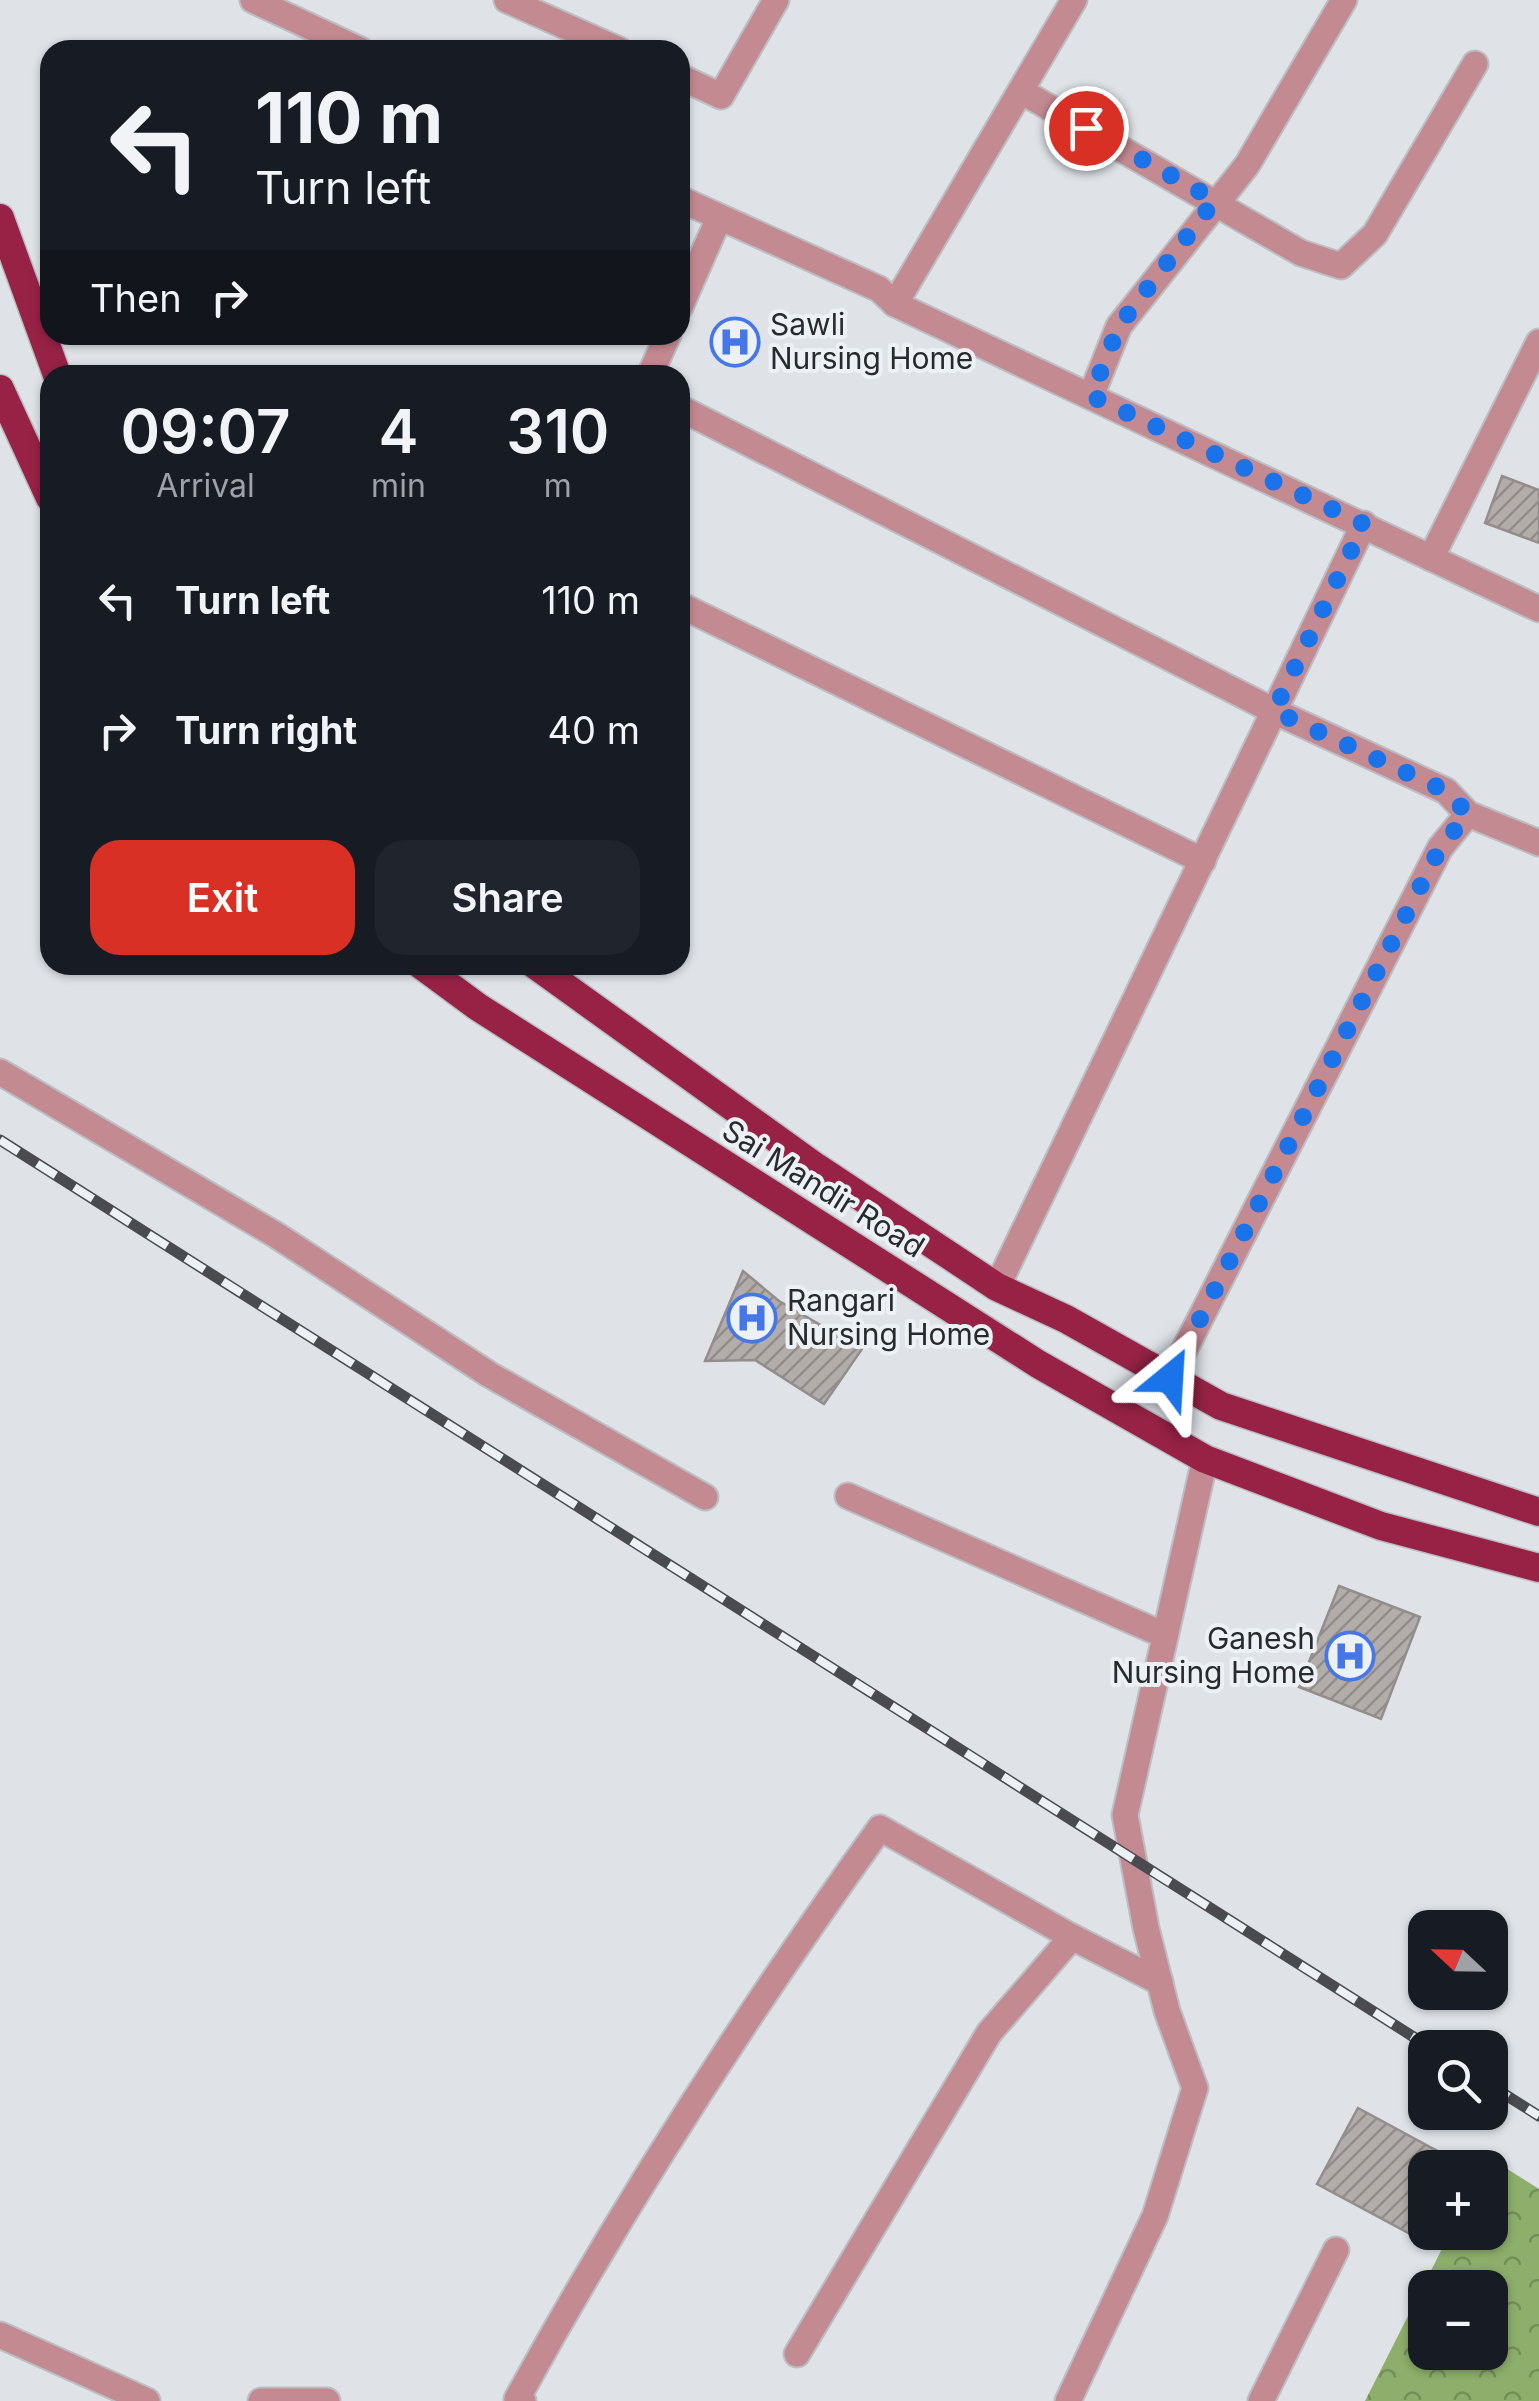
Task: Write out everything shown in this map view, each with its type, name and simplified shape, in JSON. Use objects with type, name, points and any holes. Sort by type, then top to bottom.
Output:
[{"type":"highway","points":[[0,218],[40,330]]},
{"type":"highway","points":[[0,389],[40,476]]},
{"type":"highway","name":"Sai Mandir Road","points":[[435,975],[478,1007],[1038,1364],[1205,1459],[1381,1526],[1539,1568]]},
{"type":"highway","name":"Sai Mandir Road","points":[[549,975],[816,1167],[997,1287],[1221,1406],[1539,1512]]},
{"type":"street","points":[[253,0],[339,40]]},
{"type":"street","points":[[507,0],[597,40]]},
{"type":"street","points":[[690,82],[721,96],[776,0]]},
{"type":"street","points":[[895,304],[1074,0]]},
{"type":"street","points":[[1091,396],[1119,326],[1247,164],[1344,0]]},
{"type":"street","points":[[1021,91],[1301,253],[1341,266],[1375,234],[1475,64]]},
{"type":"street","points":[[690,204],[880,289],[895,304],[1539,609]]},
{"type":"street","points":[[690,285],[720,218]]},
{"type":"street","points":[[1520,375],[1539,326]]},
{"type":"street","points":[[1431,558],[1539,342]]},
{"type":"street","points":[[690,413],[1274,711],[1446,791],[1468,814],[1539,843]]},
{"type":"street","points":[[997,1287],[1364,524]]},
{"type":"street","points":[[690,610],[1203,861]]},
{"type":"street","points":[[1170,1378],[1440,848],[1468,814]]},
{"type":"street","points":[[0,1072],[276,1234],[490,1375],[705,1497]]},
{"type":"street","points":[[1068,2401],[1155,2216],[1195,2088],[1160,1982],[1126,1815],[1205,1459]]},
{"type":"street","points":[[848,1496],[1164,1635]]},
{"type":"street","points":[[522,2401],[517,2399],[588,2269],[670,2135],[762,1994],[880,1828],[1160,1982]]},
{"type":"street","points":[[797,2354],[989,2032],[1072,1937]]},
{"type":"street","points":[[1261,2401],[1336,2250]]},
{"type":"street","points":[[0,2335],[147,2401]]},
{"type":"street","points":[[261,2401],[327,2401]]},
{"type":"green space","points":[[1508,2170],[1539,2189],[1539,2401],[1365,2401],[1408,2316],[1408,2370],[1508,2370],[1508,2270],[1431,2270],[1441,2250],[1508,2250]]},
{"type":"building","points":[[1502,476],[1539,490],[1539,543],[1485,523]]},
{"type":"building","points":[[743,1271],[779,1301],[862,1349],[824,1404],[755,1360],[705,1361]]},
{"type":"building","points":[[1339,1586],[1420,1617],[1381,1719],[1299,1687]]},
{"type":"building","points":[[1358,2108],[1436,2150],[1408,2150],[1408,2233],[1317,2184]]},
{"type":"railway","points":[[0,1140],[1408,2033]]},
{"type":"railway","points":[[1508,2096],[1539,2116]]},
{"type":"place","name":"Sawli Nursing Home","points":[[735,342]]},
{"type":"place","name":"Rangari Nursing Home","points":[[752,1318]]},
{"type":"place","name":"Ganesh Nursing Home","points":[[1350,1656]]},
{"type":"route","points":[[1086,128],[1215,200],[1119,326],[1091,396],[1364,524],[1274,711],[1446,791],[1468,814],[1440,848],[1170,1378]]}]
